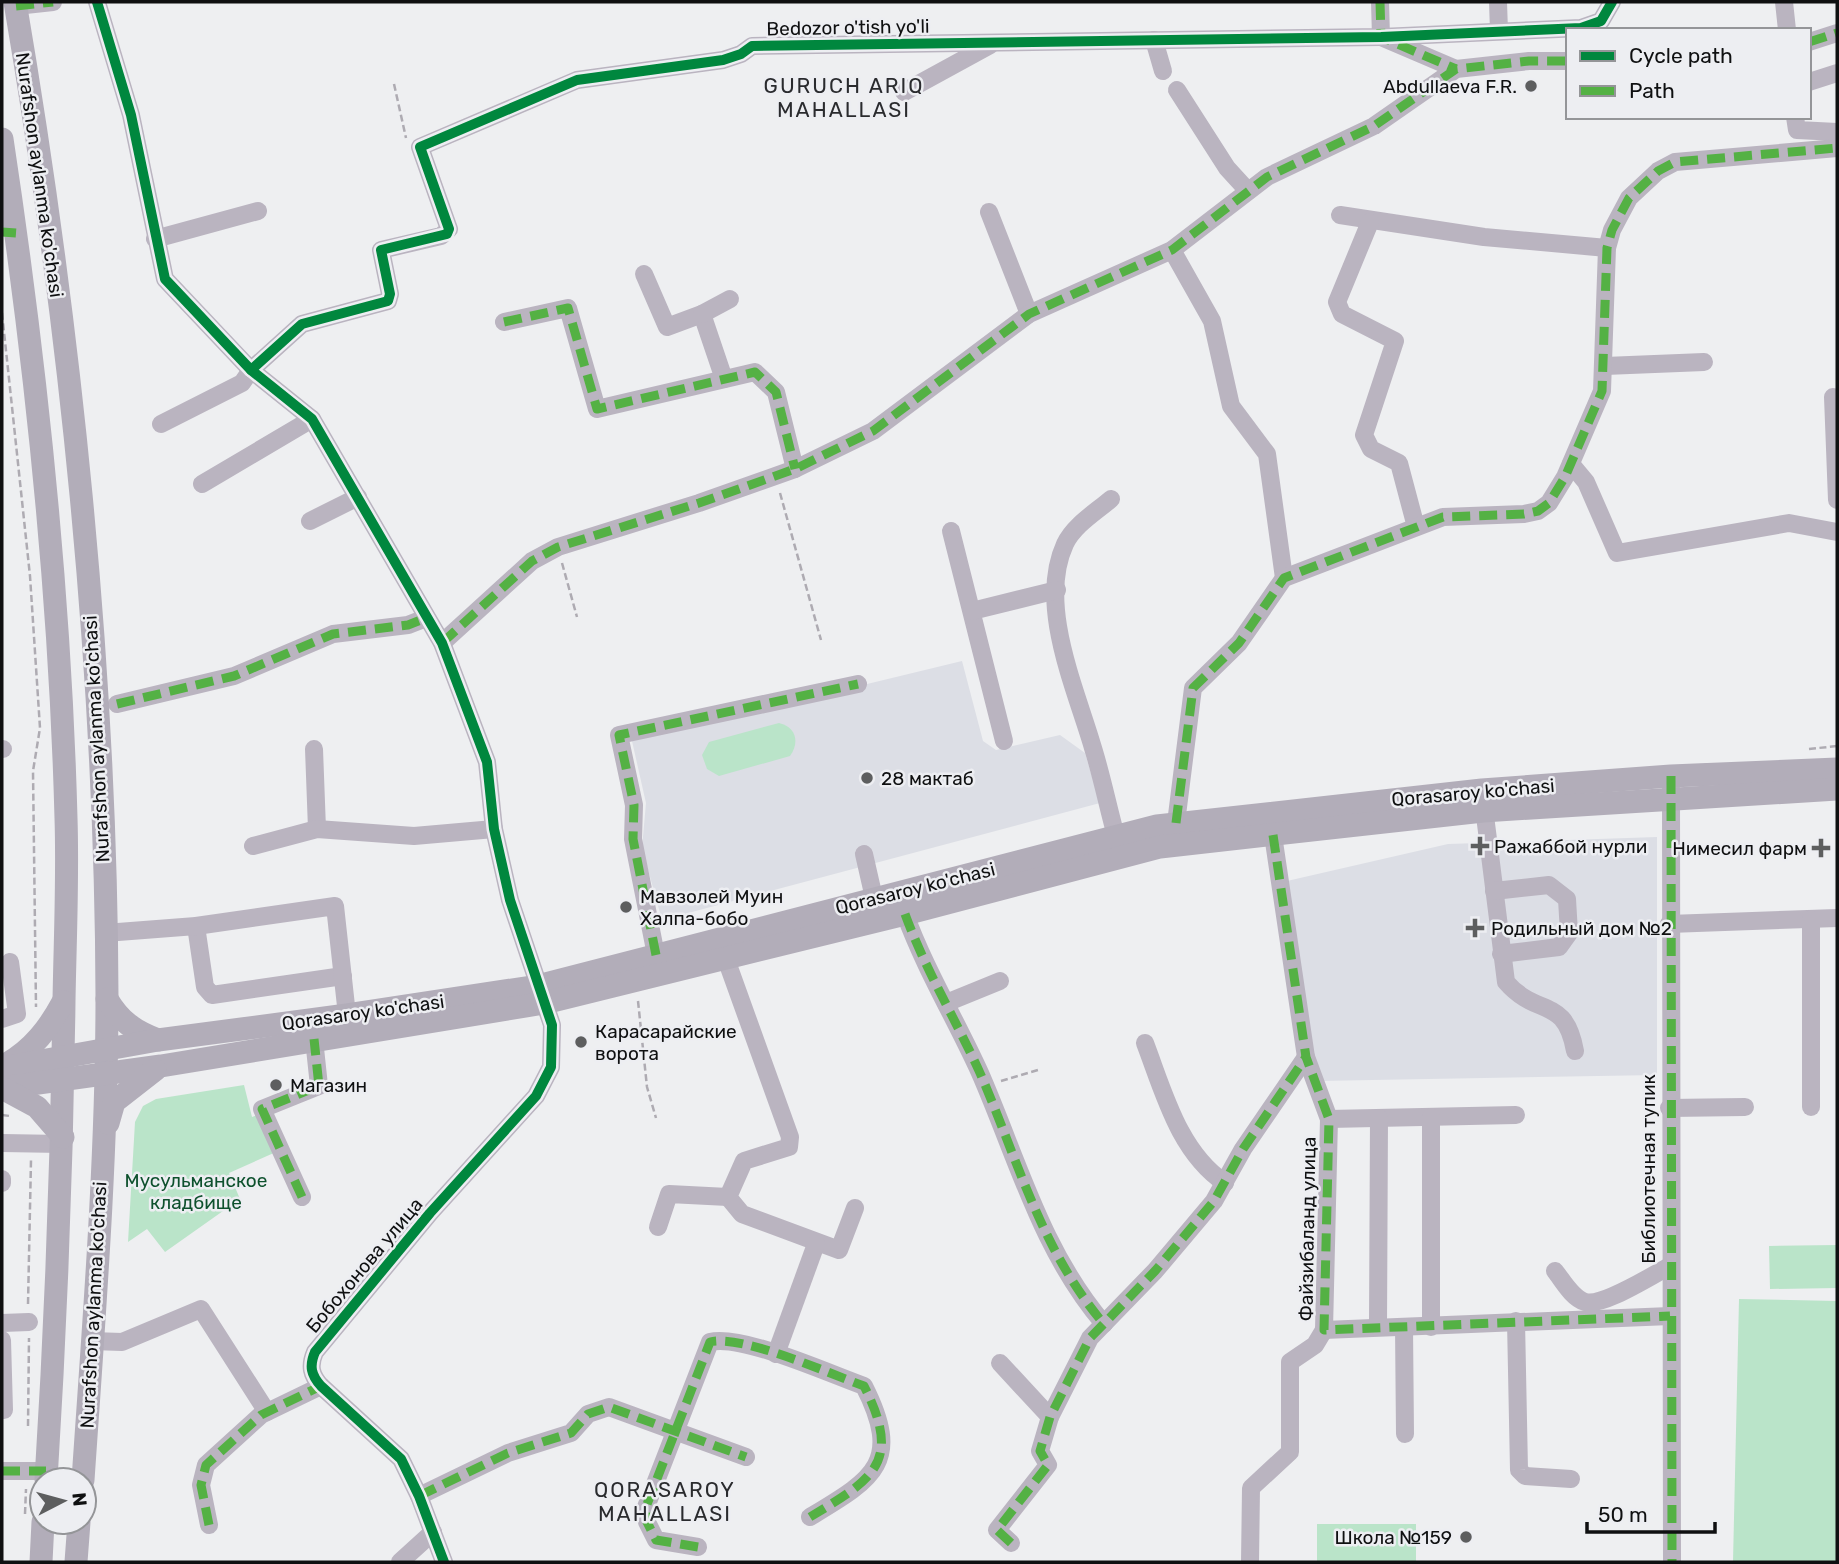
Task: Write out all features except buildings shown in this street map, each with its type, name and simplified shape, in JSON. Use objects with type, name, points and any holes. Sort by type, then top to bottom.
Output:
[{"type":"main road","name":"Nurafshon aylanma ko'chasi","points":[[15,4],[47,219],[87,585],[105,933],[107,999],[102,1139],[84,1466]]},
{"type":"main road","name":"Nurafshon aylanma ko'chasi","points":[[2,139],[9,233],[36,404],[54,588],[66,816],[54,999],[64,1068],[46,1466]]},
{"type":"main road","points":[[36,404],[44,411],[54,413],[69,401]]},
{"type":"main road","points":[[54,588],[60,576],[69,573],[79,576],[87,585]]},
{"type":"main road","name":"Qorasaroy ko'chasi","points":[[2,1088],[64,1068],[104,1049],[347,1015],[635,981],[1160,847],[1273,835],[1483,800],[1671,776],[1837,769]]},
{"type":"main road","name":"Qorasaroy ko'chasi","points":[[2,1068],[64,1068],[104,1074],[314,1039],[541,994],[656,955],[1116,836],[1176,823],[1483,800],[1671,800],[1837,789]]},
{"type":"main road","points":[[2,1068],[30,1048],[47,1029],[54,999]]},
{"type":"main road","points":[[107,999],[117,1016],[129,1027],[158,1040]]},
{"type":"main road","points":[[102,1139],[114,1102],[129,1087],[161,1066]]},
{"type":"main road","points":[[2,1088],[37,1107],[62,1141]]},
{"type":"main road","points":[[41,1562],[42,1536]]},
{"type":"main road","points":[[76,1562],[78,1536]]},
{"type":"street","points":[[15,4],[53,2]]},
{"type":"street","points":[[97,2],[131,115],[165,279],[251,370],[312,419],[202,484]]},
{"type":"street","points":[[1380,2],[1381,37],[1456,69]]},
{"type":"street","points":[[1498,2],[1499,31]]},
{"type":"street","name":"Bedozor o'tish yo'li","points":[[1581,28],[1601,20],[1612,2]]},
{"type":"street","points":[[1784,2],[1787,28]]},
{"type":"street","name":"Bedozor o'tish yo'li","points":[[420,148],[577,80],[723,60],[741,54],[752,46],[1381,37],[1566,29]]},
{"type":"street","points":[[1811,41],[1837,33]]},
{"type":"street","points":[[1154,40],[1163,71]]},
{"type":"street","points":[[904,92],[993,43]]},
{"type":"street","points":[[442,643],[532,562],[558,547],[795,470],[873,431],[1029,314],[1172,250],[1267,177],[1374,127],[1456,69],[1529,61],[1566,61]]},
{"type":"street","points":[[1811,81],[1837,73]]},
{"type":"street","points":[[1177,90],[1227,169],[1248,191]]},
{"type":"street","points":[[1796,119],[1797,130],[1837,132]]},
{"type":"street","points":[[161,424],[242,383],[251,370],[302,324],[388,301],[390,293],[381,250],[447,234],[449,229],[420,148]]},
{"type":"street","points":[[1176,823],[1194,688],[1239,643],[1284,578],[1443,517],[1524,514],[1538,511],[1558,491],[1602,391],[1605,366],[1607,248],[1612,230],[1629,198],[1658,171],[1675,162],[1837,148]]},
{"type":"street","points":[[155,239],[258,211]]},
{"type":"street","points":[[989,212],[1029,314]]},
{"type":"street","points":[[1340,215],[1370,222],[1607,248]]},
{"type":"street","points":[[1370,222],[1337,302],[1342,314],[1395,341],[1364,435],[1371,449],[1399,463],[1416,527]]},
{"type":"street","points":[[1172,250],[1212,321],[1231,406],[1267,454],[1284,578]]},
{"type":"street","points":[[644,274],[667,327],[702,314],[730,299]]},
{"type":"street","points":[[504,323],[568,308],[597,410],[755,372],[776,392],[795,470]]},
{"type":"street","points":[[702,314],[724,379]]},
{"type":"street","points":[[1605,366],[1704,362]]},
{"type":"street","points":[[1833,397],[1837,500]]},
{"type":"street","name":"Бобохонова улица","points":[[312,419],[442,643],[487,762],[494,829],[510,900],[552,1025],[553,1046],[551,1068],[536,1096],[430,1213],[314,1352],[313,1377],[321,1386]]},
{"type":"street","points":[[1571,464],[1586,482],[1617,553],[1789,523],[1837,532]]},
{"type":"street","points":[[310,521],[358,496]]},
{"type":"street","points":[[1111,499],[1075,530],[1066,543],[1060,559],[1057,614],[1065,663],[1093,747],[1116,836]]},
{"type":"street","points":[[951,531],[1004,741]]},
{"type":"street","points":[[972,611],[1057,590]]},
{"type":"street","points":[[117,704],[234,676],[333,634],[408,625],[426,618]]},
{"type":"street","points":[[656,955],[634,839],[634,805],[619,735],[858,684]]},
{"type":"street","points":[[314,748],[317,829]]},
{"type":"street","name":"Библиотечная тупик","points":[[1671,776],[1669,1108],[1672,1562]]},
{"type":"street","points":[[1483,800],[1506,982],[1519,997],[1560,1015],[1571,1027],[1575,1051]]},
{"type":"street","points":[[253,846],[317,829],[414,836],[494,829]]},
{"type":"street","name":"Файзибаланд улица","points":[[1273,835],[1306,1058],[1329,1119],[1324,1330],[1670,1316]]},
{"type":"street","points":[[864,854],[874,898]]},
{"type":"street","points":[[1494,891],[1549,885],[1567,899],[1569,933],[1559,947],[1501,954]]},
{"type":"street","points":[[105,933],[196,926],[335,906],[347,1015]]},
{"type":"street","points":[[905,914],[985,1086],[1028,1199],[1060,1263],[1104,1324]]},
{"type":"street","points":[[1669,924],[1837,918]]},
{"type":"street","points":[[1811,919],[1811,1107]]},
{"type":"street","points":[[196,926],[205,987],[212,995],[343,976]]},
{"type":"street","points":[[726,959],[790,1137],[789,1147],[744,1161],[728,1197]]},
{"type":"street","points":[[2,1020],[17,1014],[10,962]]},
{"type":"street","points":[[946,1003],[1000,981]]},
{"type":"street","points":[[302,1197],[262,1109],[319,1086],[314,1039]]},
{"type":"street","points":[[1145,1043],[1185,1142],[1207,1171],[1224,1183]]},
{"type":"street","points":[[1011,1544],[998,1530],[1048,1465],[1040,1451],[1049,1417],[1090,1338],[1155,1271],[1224,1183],[1243,1149],[1306,1058]]},
{"type":"street","points":[[1669,1108],[1745,1107]]},
{"type":"street","points":[[1329,1119],[1516,1115]]},
{"type":"street","points":[[1431,1117],[1431,1327]]},
{"type":"street","points":[[1378,1118],[1378,1327]]},
{"type":"street","points":[[2,1143],[62,1141]]},
{"type":"street","points":[[658,1227],[668,1194],[728,1197],[742,1214],[839,1250],[855,1208]]},
{"type":"street","points":[[776,1354],[817,1244]]},
{"type":"street","points":[[1555,1271],[1576,1297],[1599,1303],[1670,1266]]},
{"type":"street","points":[[92,1341],[122,1342],[201,1309],[267,1412]]},
{"type":"street","points":[[1516,1321],[1519,1470],[1525,1476],[1571,1479]]},
{"type":"street","points":[[2,1323],[29,1322]]},
{"type":"street","points":[[1404,1327],[1405,1434]]},
{"type":"street","points":[[1250,1562],[1251,1488],[1290,1452],[1290,1362],[1315,1345],[1324,1330]]},
{"type":"street","points":[[698,1547],[656,1540],[647,1522],[646,1507],[710,1342],[721,1339],[776,1354],[864,1386],[878,1415],[881,1450],[874,1473],[810,1517]]},
{"type":"street","points":[[2,1340],[4,1410]]},
{"type":"street","points":[[1000,1363],[1049,1417]]},
{"type":"street","points":[[209,1525],[201,1485],[206,1465],[267,1412],[321,1386],[401,1460],[419,1496],[444,1562]]},
{"type":"street","points":[[419,1496],[508,1452],[571,1433],[588,1414],[609,1407],[746,1457]]},
{"type":"street","points":[[2,1471],[28,1473]]},
{"type":"street","points":[[400,1562],[433,1532]]},
{"type":"path","points":[[394,84],[408,147],[420,148]]},
{"type":"path","points":[[2,313],[30,576],[40,728],[33,771],[36,1014]]},
{"type":"path","points":[[776,476],[821,640]]},
{"type":"path","points":[[558,547],[577,617]]},
{"type":"path","points":[[635,981],[647,1087],[656,1118]]},
{"type":"path","points":[[36,999],[54,999]]},
{"type":"path","points":[[985,1086],[1038,1070]]},
{"type":"shaded area","name":"28 мактаб","points":[[962,661],[983,741],[996,750],[1060,735],[1085,753],[1100,803],[662,920],[642,848],[646,803],[632,741]]},
{"type":"shaded area","name":"Родильный дом №2","points":[[1657,837],[1657,1075],[1317,1081],[1287,881],[1448,844]]},
{"type":"green space","points":[[779,723],[789,728],[795,736],[795,746],[790,756],[719,776],[707,769],[702,755],[709,742]]},
{"type":"green space","name":"Мусульманское кладбище","points":[[244,1085],[252,1117],[260,1114],[276,1152],[229,1173],[240,1199],[165,1252],[147,1229],[128,1242],[135,1122],[143,1106],[156,1099]]},
{"type":"green space","points":[[1837,1245],[1837,1288],[1770,1289],[1769,1246]]},
{"type":"green space","points":[[1739,1299],[1837,1301],[1837,1562],[1733,1562]]},
{"type":"green space","points":[[1317,1524],[1416,1524],[1416,1562],[1317,1562]]},
{"type":"marked path","points":[[16,6],[53,2]]},
{"type":"marked path","points":[[1380,2],[1381,37],[1456,69]]},
{"type":"marked path","points":[[1811,41],[1837,33]]},
{"type":"marked path","points":[[442,643],[532,561],[558,547],[699,503],[795,469],[873,431],[1029,314],[1172,250],[1267,177],[1374,126],[1456,69],[1529,61],[1566,61]]},
{"type":"marked path","points":[[1176,823],[1193,688],[1239,643],[1284,578],[1443,517],[1524,514],[1538,511],[1549,503],[1565,477],[1602,391],[1607,248],[1612,230],[1629,198],[1658,171],[1675,162],[1837,148]]},
{"type":"marked path","points":[[2,232],[16,233]]},
{"type":"marked path","points":[[504,322],[568,308],[597,409],[755,372],[776,392],[795,469]]},
{"type":"marked path","points":[[117,704],[234,676],[333,634],[408,625],[426,618]]},
{"type":"marked path","points":[[656,955],[633,839],[634,805],[619,735],[858,684]]},
{"type":"marked path","points":[[1671,776],[1672,1562]]},
{"type":"marked path","points":[[1273,835],[1306,1057],[1329,1119],[1324,1330],[1670,1316]]},
{"type":"marked path","points":[[905,914],[922,955],[980,1073],[1047,1235],[1082,1296],[1104,1324]]},
{"type":"marked path","points":[[302,1197],[262,1109],[319,1086],[314,1039]]},
{"type":"marked path","points":[[1011,1543],[997,1530],[1048,1465],[1040,1451],[1050,1417],[1090,1338],[1155,1271],[1214,1201],[1243,1149],[1306,1057]]},
{"type":"marked path","points":[[698,1547],[656,1540],[647,1522],[646,1507],[710,1342],[724,1341],[764,1349],[864,1386],[881,1434],[881,1451],[875,1466],[865,1479],[850,1491],[810,1517]]},
{"type":"marked path","points":[[209,1525],[201,1485],[206,1465],[261,1415],[321,1386]]},
{"type":"marked path","points":[[419,1496],[508,1453],[571,1433],[588,1414],[609,1407],[746,1457]]},
{"type":"marked path","points":[[2,1471],[28,1471]]},
{"type":"cycle path","points":[[97,2],[131,115],[165,279],[251,370],[312,419],[442,643],[487,762],[494,829],[510,900],[552,1025],[551,1067],[536,1096],[430,1213],[315,1352],[312,1362],[313,1374],[321,1386],[401,1459],[419,1496],[444,1562]]},
{"type":"cycle path","points":[[1581,28],[1601,21],[1612,2]]},
{"type":"cycle path","points":[[251,370],[302,324],[388,301],[390,294],[381,250],[447,234],[449,229],[420,147],[577,80],[723,60],[741,54],[752,46],[1381,37],[1566,29]]},
{"type":"place","name":"Abdullaeva F.R.","points":[[1531,86]]},
{"type":"place","name":"28 мактаб","points":[[867,778]]},
{"type":"place","name":"Ражаббой нурли","points":[[1480,846]]},
{"type":"place","name":"Нимесил фарм","points":[[1821,848]]},
{"type":"place","name":"Мавзолей Муин Халпа-бобо","points":[[626,907]]},
{"type":"place","name":"Родильный дом №2","points":[[1475,928]]},
{"type":"place","name":"Карасарайские ворота","points":[[581,1042]]},
{"type":"place","name":"Магазин","points":[[276,1085]]},
{"type":"place","name":"Школа №159","points":[[1466,1537]]},
{"type":"district","name":"GURUCH ARIQ MAHALLASI","points":[[844,98]]},
{"type":"district","name":"QORASAROY MAHALLASI","points":[[665,1502]]}]
